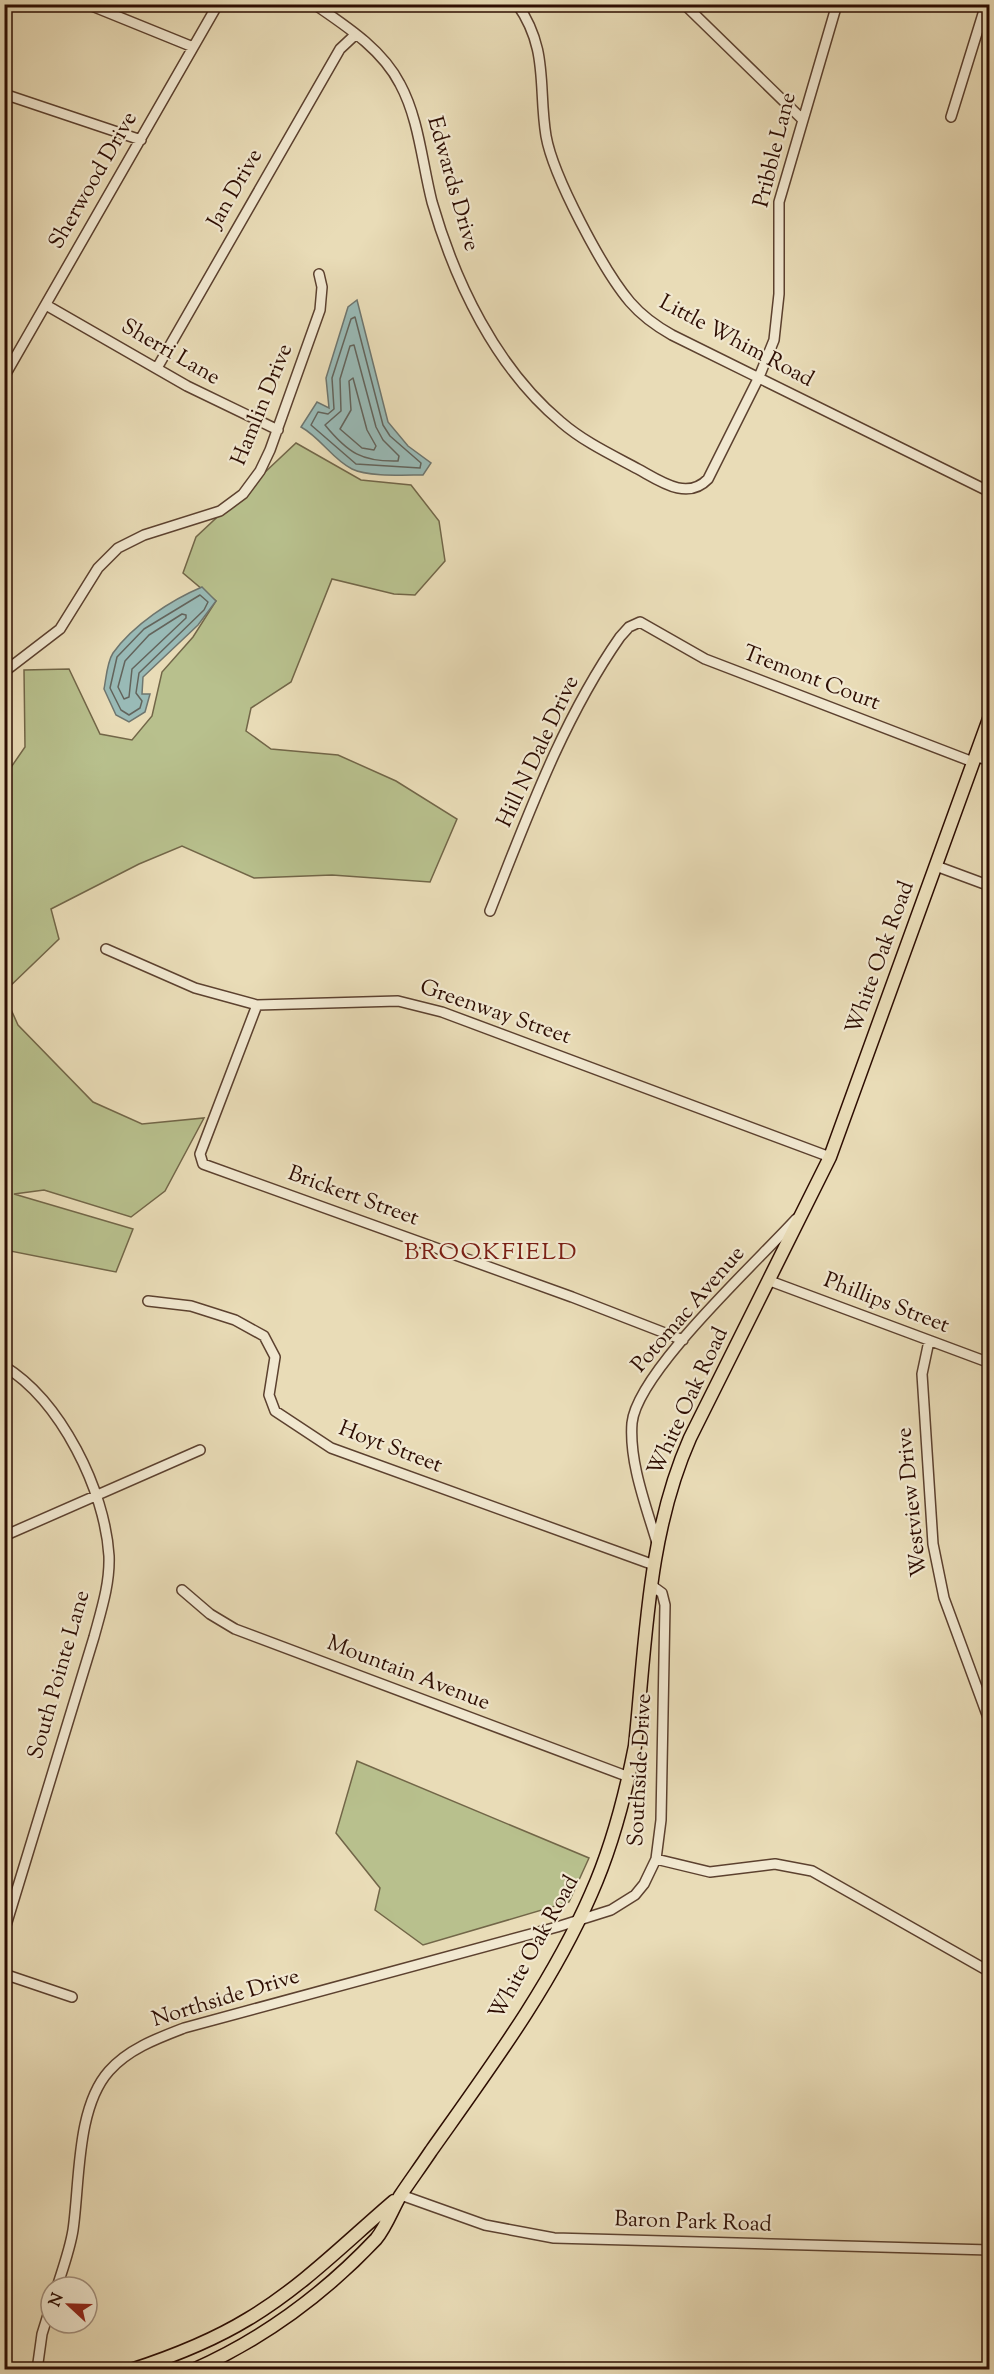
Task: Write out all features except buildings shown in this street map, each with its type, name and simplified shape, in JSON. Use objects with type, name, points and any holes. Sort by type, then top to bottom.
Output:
[{"type":"main road","name":"White Oak Road","points":[[193,2370],[258,2338],[318,2295],[378,2237],[401,2195],[492,2064],[547,1978],[579,1920],[613,1836],[629,1777],[635,1746],[657,1543],[681,1458],[830,1157],[990,716]]},
{"type":"main road","name":"White Oak Road","points":[[130,2370],[162,2360],[249,2319],[306,2278],[401,2195]]},
{"type":"street","points":[[87,4],[193,48]]},
{"type":"street","name":"Sherwood Drive","points":[[4,377],[218,4]]},
{"type":"street","name":"Edwards Drive","points":[[314,4],[356,34],[390,68],[406,95],[435,212],[470,300],[508,364],[545,408],[562,423],[588,442],[647,474],[677,488],[690,490],[708,479],[759,377]]},
{"type":"street","name":"Little Whim Road","points":[[517,4],[528,21],[539,51],[544,123],[552,159],[580,218],[614,280],[629,301],[653,324],[990,492]]},
{"type":"street","points":[[684,4],[802,119]]},
{"type":"street","name":"Pribble Lane","points":[[759,377],[769,356],[777,323],[779,202],[837,4]]},
{"type":"street","points":[[951,117],[986,4]]},
{"type":"street","name":"Jan Drive","points":[[157,368],[340,49],[356,34]]},
{"type":"street","points":[[4,94],[141,140]]},
{"type":"street","name":"Hamlin Drive","points":[[4,672],[60,629],[98,568],[118,548],[144,535],[220,511],[243,494],[260,471],[278,429],[320,310],[322,287],[319,274]]},
{"type":"street","name":"Sherri Lane","points":[[46,305],[218,402],[278,429]]},
{"type":"street","name":"Tremont Court","points":[[640,622],[705,659],[974,759],[990,761]]},
{"type":"street","name":"Hill N Dale Drive","points":[[490,911],[544,777],[579,706],[620,637],[629,627],[640,622]]},
{"type":"street","points":[[936,866],[990,886]]},
{"type":"street","name":"Greenway Street","points":[[106,950],[195,988],[257,1005],[398,1001],[442,1012],[830,1157]]},
{"type":"street","name":"Brickert Street","points":[[257,1005],[200,1154],[203,1164],[572,1297],[682,1340]]},
{"type":"street","name":"Potomac Avenue","points":[[657,1543],[638,1469],[632,1422],[646,1386],[682,1340],[790,1225],[816,1188]]},
{"type":"street","name":"Phillips Street","points":[[770,1281],[990,1364]]},
{"type":"street","name":"Hoyt Street","points":[[148,1301],[191,1306],[235,1320],[264,1336],[275,1357],[269,1395],[276,1411],[331,1448],[654,1564]]},
{"type":"street","name":"Westview Drive","points":[[928,1341],[922,1374],[933,1544],[944,1598],[990,1723]]},
{"type":"street","name":"South Pointe Lane","points":[[4,1366],[34,1388],[68,1433],[94,1496],[107,1539],[109,1557],[106,1592],[4,1932]]},
{"type":"street","points":[[4,1536],[200,1450]]},
{"type":"street","name":"Southside Drive","points":[[579,1920],[611,1910],[635,1895],[644,1884],[656,1858],[661,1820],[665,1605],[662,1593],[651,1585]]},
{"type":"street","name":"Mountain Avenue","points":[[182,1590],[210,1614],[235,1629],[629,1777]]},
{"type":"street","points":[[656,1858],[710,1872],[728,1872],[775,1864],[812,1871],[990,1972]]},
{"type":"street","name":"Northside Drive","points":[[60,2275],[73,2232],[86,2124],[96,2090],[119,2061],[147,2043],[184,2028],[579,1920]]},
{"type":"street","points":[[4,1974],[72,1997]]},
{"type":"street","name":"Baron Park Road","points":[[401,2195],[485,2225],[554,2238],[990,2250]]},
{"type":"street","points":[[37,2370],[42,2335]]},
{"type":"green space","points":[[296,443],[361,480],[411,485],[439,521],[445,561],[415,595],[394,594],[332,579],[291,682],[251,708],[246,731],[271,749],[338,755],[396,781],[457,819],[430,882],[332,875],[254,878],[182,846],[139,864],[51,909],[59,939],[5,991],[5,776],[25,747],[24,670],[69,669],[100,734],[132,740],[152,716],[162,672],[193,637],[216,601],[183,573],[196,537]]},
{"type":"green space","points":[[4,994],[18,1025],[93,1102],[142,1124],[204,1118],[165,1191],[131,1217],[44,1190],[14,1194],[133,1229],[116,1272],[5,1250]]},
{"type":"green space","points":[[357,1761],[589,1858],[569,1902],[423,1945],[375,1910],[380,1888],[336,1833]]},
{"type":"water","points":[[357,300],[388,422],[408,446],[431,463],[423,475],[359,472],[338,460],[315,437],[301,427],[317,402],[329,408],[326,378],[348,307]]},
{"type":"water","points":[[202,587],[216,601],[198,625],[143,677],[142,694],[150,694],[145,712],[129,722],[116,715],[104,689],[113,653],[153,614]]},
{"type":"district","name":"BROOKFIELD","points":[[491,1253]]}]
